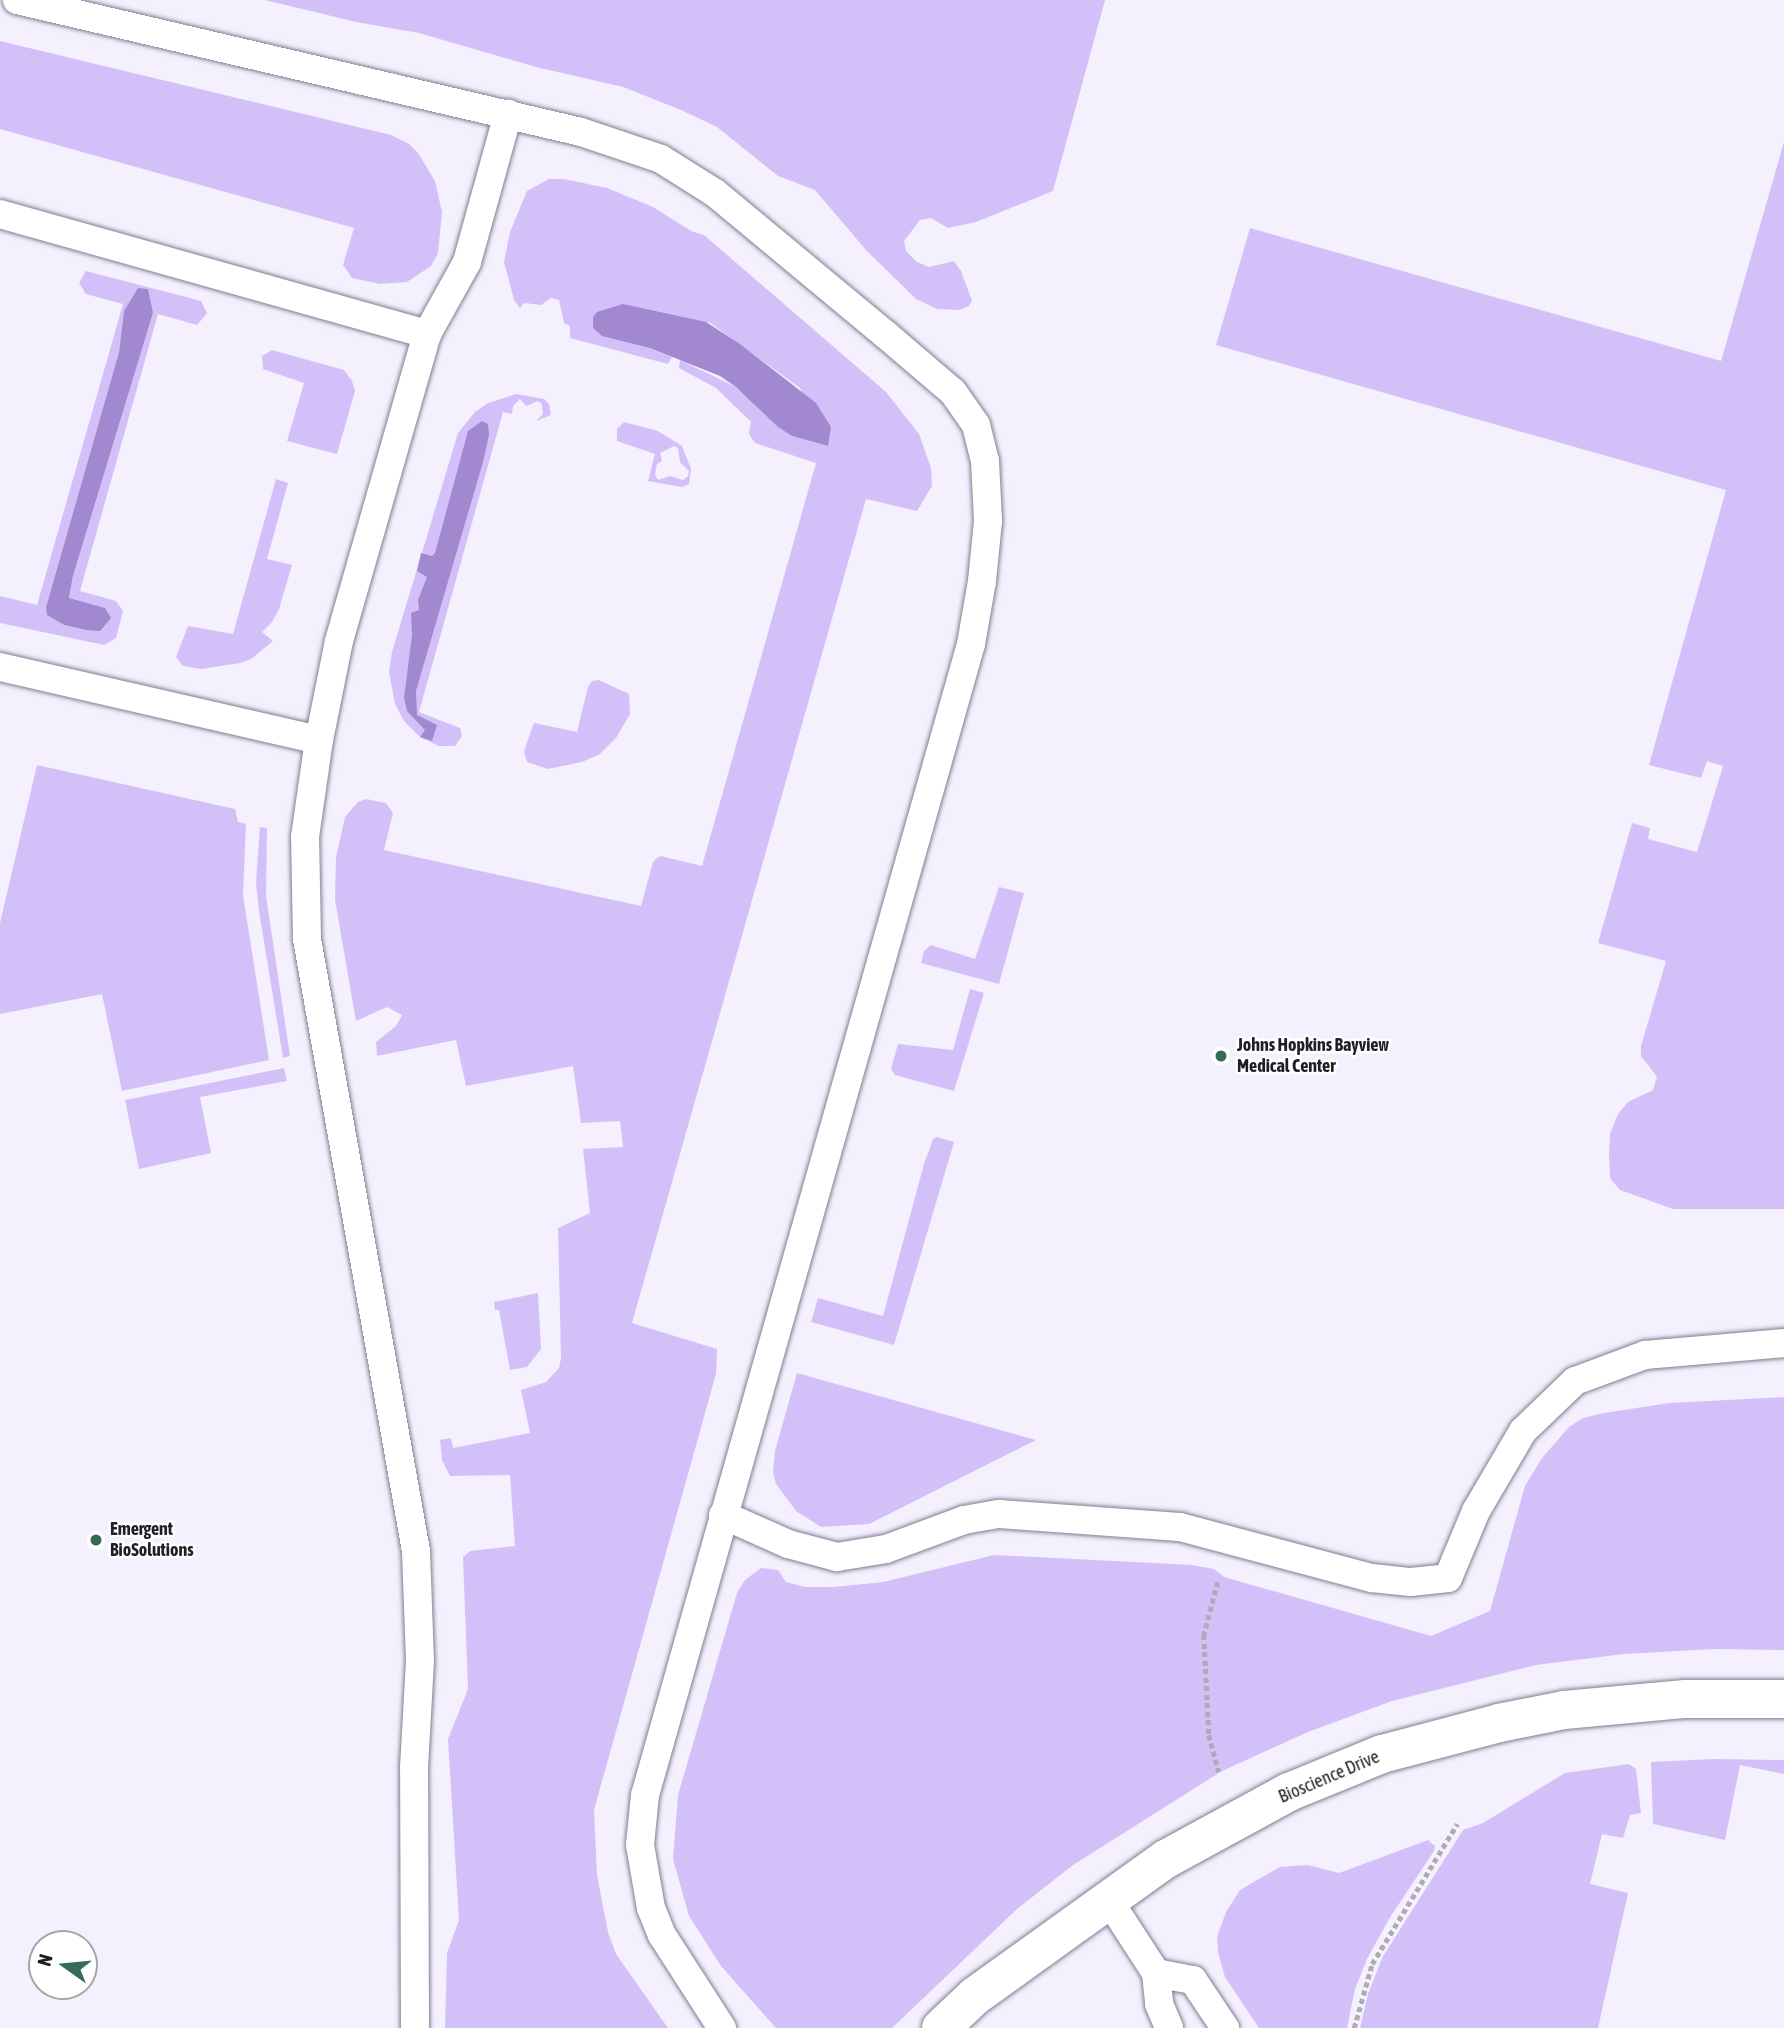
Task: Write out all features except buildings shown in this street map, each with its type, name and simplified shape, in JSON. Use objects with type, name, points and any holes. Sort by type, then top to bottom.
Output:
[{"type":"street","name":"Bioscience Drive","points":[[941,2028],[975,1996],[1166,1859],[1236,1818],[1382,1754],[1499,1723],[1564,1710],[1646,1702],[1784,1699]]},
{"type":"lane","points":[[17,0],[509,114],[630,146],[670,164],[715,193],[953,392],[976,425],[985,461],[988,521],[982,581],[971,644],[645,1795],[640,1845],[651,1908],[662,1935],[722,2028]]},
{"type":"lane","points":[[415,2028],[414,1768],[420,1661],[416,1551],[307,939],[305,836],[319,740],[339,641],[427,334],[467,262],[509,114]]},
{"type":"lane","points":[[0,214],[427,334]]},
{"type":"lane","points":[[0,667],[319,740]]},
{"type":"lane","points":[[723,1515],[788,1544],[837,1556],[886,1549],[964,1521],[999,1514],[1089,1518],[1180,1527],[1372,1578],[1411,1582],[1448,1578],[1476,1511],[1523,1430],[1575,1381],[1645,1355],[1784,1343]]},
{"type":"lane","points":[[1108,1899],[1156,1973],[1159,2004],[1170,2028]]},
{"type":"lane","points":[[1156,1973],[1193,1980],[1225,2028]]},
{"type":"path","points":[[1227,1540],[1204,1635],[1204,1662],[1209,1735],[1236,1818]]},
{"type":"path","points":[[1354,2028],[1372,1964],[1457,1824]]},
{"type":"shaded area","points":[[265,0],[1105,0],[1053,191],[976,222],[948,228],[931,218],[920,220],[904,241],[906,251],[917,262],[929,267],[954,261],[961,271],[972,301],[969,306],[959,310],[937,309],[916,299],[866,250],[815,190],[778,176],[717,127],[681,110],[623,87],[536,67],[419,33],[356,22]]},
{"type":"shaded area","points":[[0,41],[391,135],[409,144],[418,153],[435,181],[442,212],[438,253],[431,266],[407,282],[380,284],[352,278],[343,265],[354,228],[0,129]]},
{"type":"shaded area","points":[[1784,142],[1784,1209],[1673,1209],[1620,1190],[1610,1178],[1609,1154],[1610,1134],[1618,1114],[1628,1102],[1653,1090],[1657,1077],[1641,1056],[1641,1046],[1666,961],[1598,943],[1632,823],[1650,828],[1648,839],[1697,852],[1723,766],[1707,761],[1701,778],[1649,765],[1726,490],[1216,345],[1250,228],[1721,361]]},
{"type":"shaded area","points":[[549,179],[564,179],[607,188],[653,207],[691,231],[704,235],[886,392],[919,434],[931,468],[932,486],[917,511],[866,499],[632,1323],[717,1349],[716,1374],[594,1810],[597,1875],[608,1932],[616,1954],[668,2028],[445,2028],[447,1953],[459,1920],[448,1739],[468,1689],[463,1557],[470,1551],[515,1546],[510,1475],[450,1476],[442,1460],[440,1440],[451,1438],[453,1448],[530,1433],[521,1390],[546,1382],[559,1368],[561,1358],[558,1228],[590,1213],[583,1149],[623,1147],[620,1121],[581,1123],[573,1066],[466,1086],[456,1040],[377,1056],[376,1042],[396,1026],[402,1015],[387,1007],[356,1021],[335,900],[336,857],[345,817],[358,802],[366,799],[386,803],[393,813],[384,850],[641,906],[653,862],[657,858],[661,856],[702,866],[816,463],[755,443],[749,434],[751,422],[716,388],[679,368],[680,360],[736,387],[792,436],[828,446],[800,388],[709,322],[650,348],[672,357],[668,364],[570,338],[570,326],[564,323],[559,300],[551,298],[541,305],[524,303],[520,308],[514,300],[504,262],[510,232],[527,191]]},
{"type":"shaded area","points":[[86,271],[201,301],[207,313],[197,325],[158,314],[80,591],[116,601],[123,611],[116,638],[104,645],[0,623],[0,596],[37,605],[123,304],[86,294],[79,283]],"holes":[[[124,311],[153,313],[73,576],[69,599],[105,608],[86,630],[64,625],[48,615],[46,607],[119,352]]]},
{"type":"shaded area","points":[[138,288],[148,289],[153,313],[73,576],[69,598],[105,608],[111,618],[100,631],[86,630],[64,625],[47,615],[46,607],[119,352],[124,311]]},
{"type":"shaded area","points":[[623,304],[706,322],[740,344],[816,403],[831,427],[828,446],[792,436],[778,427],[736,387],[720,376],[650,348],[602,336],[593,328],[593,317],[597,312]]},
{"type":"shaded area","points":[[272,350],[344,370],[352,381],[355,391],[337,454],[287,441],[304,383],[263,369],[262,356]]},
{"type":"shaded area","points":[[516,394],[544,399],[549,404],[551,415],[536,421],[543,414],[542,404],[538,401],[526,406],[520,399],[513,406],[512,414],[503,412],[419,712],[460,728],[462,736],[455,746],[439,746],[420,737],[404,721],[395,704],[389,672],[392,652],[458,433],[475,412],[488,403]]},
{"type":"shaded area","points":[[482,421],[488,424],[489,435],[483,462],[416,691],[417,715],[437,725],[432,741],[420,737],[425,730],[407,711],[404,698],[412,635],[411,613],[419,610],[418,600],[427,577],[417,571],[421,553],[432,556],[435,553],[468,431]]},
{"type":"shaded area","points":[[624,422],[658,431],[682,446],[691,469],[689,484],[682,487],[648,481],[655,454],[617,441],[617,429]],"holes":[[[674,446],[678,448],[680,462],[689,471],[688,476],[683,480],[670,476],[658,480],[655,475],[657,464],[662,461],[660,453]]]},
{"type":"shaded area","points":[[276,479],[288,483],[267,559],[292,565],[279,609],[262,632],[273,641],[251,659],[240,663],[201,669],[183,666],[176,657],[188,626],[233,634]]},
{"type":"shaded area","points":[[599,680],[629,694],[630,714],[616,738],[600,754],[582,762],[548,769],[527,762],[524,751],[534,723],[577,732],[588,687],[592,681]]},
{"type":"shaded area","points":[[37,765],[235,809],[238,822],[246,824],[243,895],[269,1060],[122,1091],[102,994],[0,1014],[0,923]]},
{"type":"shaded area","points":[[260,827],[267,828],[266,896],[290,1056],[283,1058],[256,883]]},
{"type":"shaded area","points":[[999,887],[1024,893],[999,984],[921,963],[924,951],[931,945],[975,959]]},
{"type":"shaded area","points":[[970,989],[984,993],[954,1091],[895,1075],[891,1069],[898,1044],[953,1050]]},
{"type":"shaded area","points":[[284,1068],[287,1081],[200,1097],[211,1153],[139,1169],[125,1100]]},
{"type":"shaded area","points":[[937,1137],[954,1142],[894,1345],[811,1322],[818,1298],[883,1316],[924,1164],[933,1139]]},
{"type":"shaded area","points":[[538,1293],[541,1349],[527,1367],[510,1370],[499,1310],[495,1310],[494,1302]]},
{"type":"shaded area","points":[[797,1373],[1036,1440],[869,1524],[821,1527],[796,1511],[776,1484],[773,1472],[775,1451]]},
{"type":"shaded area","points":[[1784,1397],[1784,1650],[1714,1649],[1624,1654],[1536,1665],[1392,1701],[1308,1732],[1222,1771],[1073,1865],[1017,1909],[892,2028],[776,2028],[721,1966],[689,1916],[673,1859],[678,1795],[737,1593],[745,1580],[761,1568],[778,1570],[786,1582],[805,1587],[834,1587],[883,1582],[994,1555],[1192,1565],[1214,1569],[1224,1577],[1431,1636],[1490,1611],[1525,1486],[1542,1458],[1569,1427],[1583,1418],[1669,1403]]},
{"type":"shaded area","points":[[1784,1760],[1784,1774],[1740,1765],[1725,1840],[1653,1824],[1651,1762]]},
{"type":"shaded area","points":[[1629,1764],[1636,1769],[1641,1813],[1630,1815],[1623,1838],[1602,1834],[1590,1884],[1628,1893],[1598,2028],[1360,2028],[1368,1994],[1382,1958],[1463,1830],[1483,1823],[1565,1773]]},
{"type":"shaded area","points":[[1428,1840],[1435,1846],[1434,1851],[1389,1919],[1367,1959],[1355,1989],[1347,2028],[1259,2028],[1225,1977],[1218,1952],[1217,1937],[1226,1912],[1240,1890],[1280,1867],[1308,1865],[1339,1873]]},
{"type":"place","name":"Johns Hopkins Bayview Medical Center","points":[[1221,1056]]},
{"type":"place","name":"Emergent BioSolutions","points":[[96,1540]]}]
